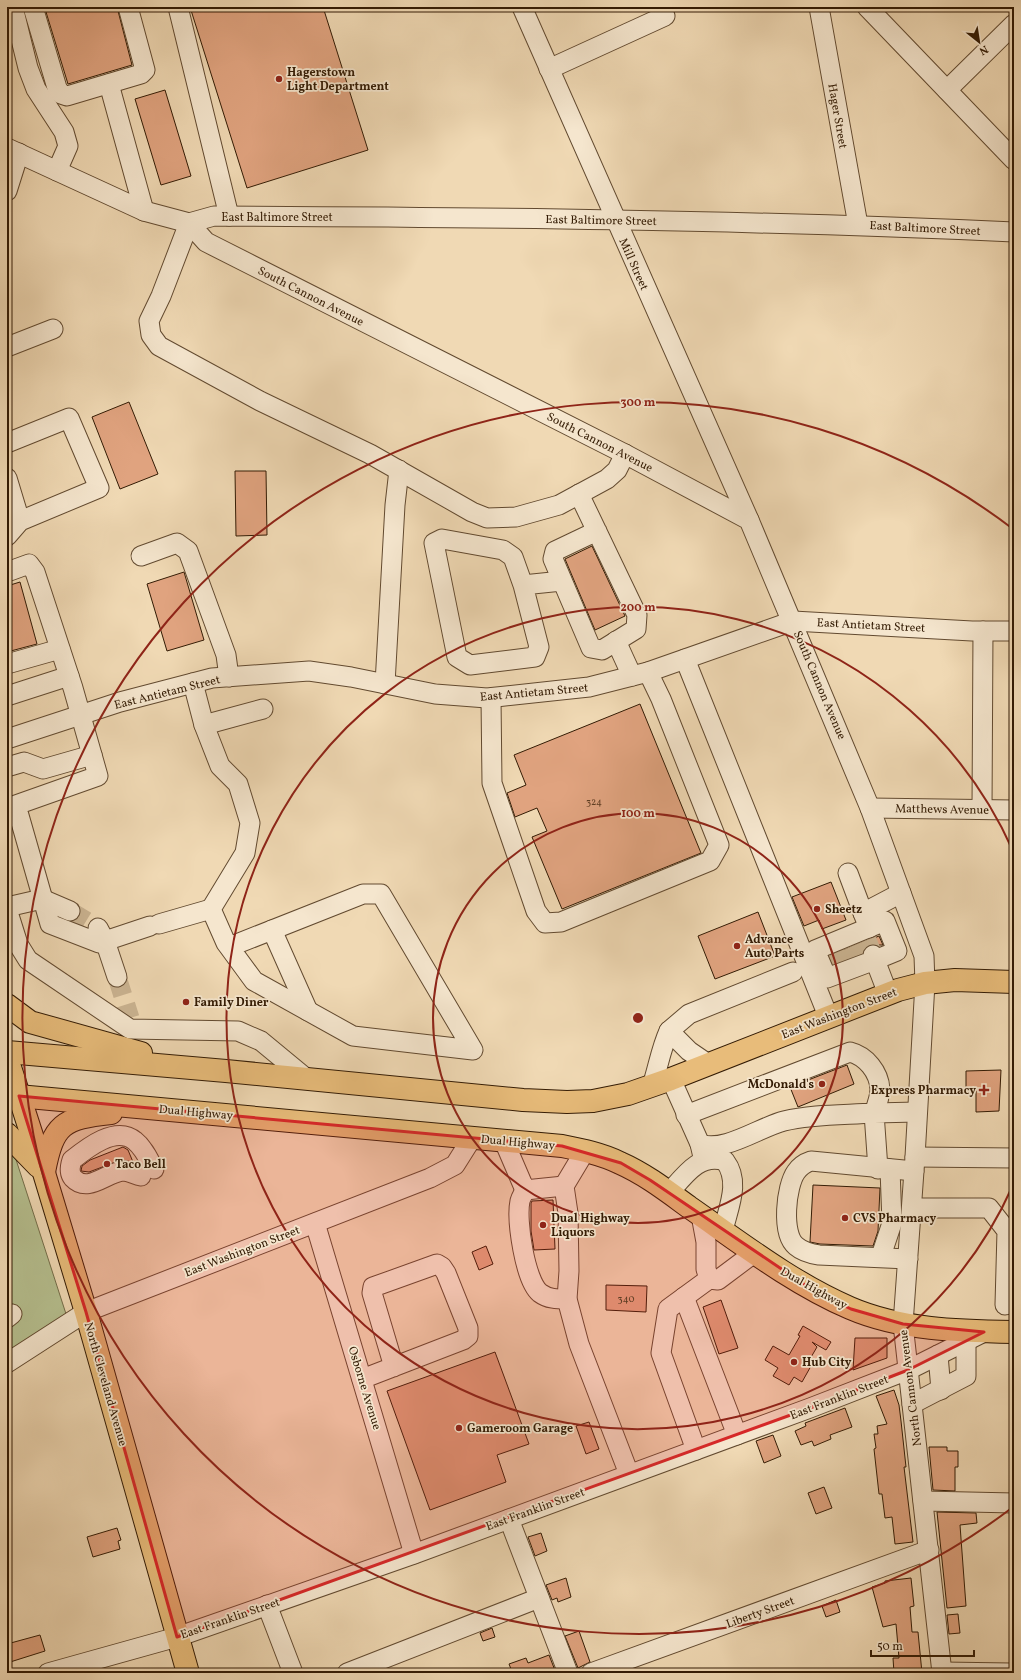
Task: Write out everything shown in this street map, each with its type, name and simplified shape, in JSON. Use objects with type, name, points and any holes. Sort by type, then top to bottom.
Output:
[{"type":"main road","name":"East Washington Street","points":[[661,1083],[834,1014],[925,982],[955,980],[1014,982]]},
{"type":"main road","points":[[7,1004],[30,1022],[138,1052],[226,1071]]},
{"type":"main road","points":[[7,1052],[567,1102],[593,1101],[628,1094],[661,1083]]},
{"type":"main road","name":"North Cleveland Avenue","points":[[7,1058],[13,1095],[44,1173],[86,1312],[188,1673]]},
{"type":"main road","name":"Dual Highway","points":[[13,1095],[562,1146],[585,1150],[620,1163],[669,1193],[754,1253],[814,1291],[845,1306],[903,1324],[975,1336]]},
{"type":"main road","points":[[44,1173],[49,1149],[54,1137],[62,1126],[70,1120],[86,1116],[158,1109]]},
{"type":"main road","points":[[7,1134],[44,1173]]},
{"type":"main road","name":"East Franklin Street","points":[[975,1336],[1014,1332]]},
{"type":"street","points":[[13,7],[28,68],[36,89],[64,132],[68,146],[58,171]]},
{"type":"street","points":[[33,7],[57,88],[61,94],[67,96],[142,74],[145,70],[128,7]]},
{"type":"street","points":[[178,7],[229,216]]},
{"type":"street","name":"Mill Street","points":[[522,7],[749,520]]},
{"type":"street","points":[[549,69],[665,16],[661,7]]},
{"type":"street","name":"Hager Street","points":[[818,7],[858,225]]},
{"type":"street","points":[[867,7],[1014,160]]},
{"type":"street","points":[[947,90],[1014,24]]},
{"type":"street","points":[[109,84],[144,211]]},
{"type":"street","points":[[7,191],[13,150],[144,211],[189,223],[161,296],[149,321],[151,335],[159,346],[260,401],[370,454],[472,512],[487,518],[516,517],[559,505],[607,479],[617,470],[625,454]]},
{"type":"street","name":"East Baltimore Street","points":[[189,223],[214,216],[615,220],[858,225],[1014,232]]},
{"type":"street","name":"South Cannon Avenue","points":[[189,223],[206,242],[625,454],[749,520],[793,621],[870,808],[924,956],[925,982]]},
{"type":"street","points":[[7,347],[53,329]]},
{"type":"street","points":[[7,443],[69,418],[99,488],[20,521],[7,536]]},
{"type":"street","points":[[386,684],[395,505],[399,470]]},
{"type":"street","points":[[7,478],[20,521]]},
{"type":"street","points":[[579,494],[597,531],[637,614],[636,629],[602,650],[591,648],[553,559],[555,552],[597,531]]},
{"type":"street","points":[[472,512],[473,545]]},
{"type":"street","points":[[442,539],[502,550],[513,557],[523,585],[539,647],[535,657],[470,665],[457,657],[434,543],[442,539]]},
{"type":"street","points":[[141,556],[177,543],[188,551],[226,654],[229,677]]},
{"type":"street","points":[[7,572],[29,564],[34,572],[69,676],[98,776],[11,808],[39,884],[50,924],[99,943],[101,934]]},
{"type":"street","points":[[523,585],[562,581]]},
{"type":"street","name":"East Antietam Street","points":[[12,738],[120,702],[212,678],[309,672],[351,677],[435,694],[491,698],[589,687],[640,674],[793,621],[983,631],[1014,631]]},
{"type":"street","points":[[982,809],[983,631]]},
{"type":"street","points":[[491,698],[492,783],[536,912],[545,923],[561,922],[710,861],[719,845],[661,699],[640,674],[616,641]]},
{"type":"street","points":[[7,664],[60,649]]},
{"type":"street","points":[[685,659],[834,1014]]},
{"type":"street","points":[[7,696],[69,676]]},
{"type":"street","points":[[101,934],[155,925],[211,909],[245,853],[250,823],[238,784],[220,766],[204,725],[193,683]]},
{"type":"street","points":[[204,725],[263,709]]},
{"type":"street","points":[[12,738],[16,765],[43,769],[92,755]]},
{"type":"street","name":"Matthews Avenue","points":[[870,808],[1014,810]]},
{"type":"street","points":[[834,1014],[853,950],[848,873]]},
{"type":"street","points":[[853,950],[901,893]]},
{"type":"street","points":[[211,909],[229,947],[254,981],[353,1036],[473,1050],[381,894],[363,894],[229,947]]},
{"type":"street","points":[[70,911],[42,899],[7,908],[18,944],[28,960],[96,1008],[130,1029],[136,1025],[238,1031],[261,1041],[307,1079]]},
{"type":"street","points":[[272,930],[308,1011]]},
{"type":"street","points":[[101,934],[117,977]]},
{"type":"street","points":[[853,950],[888,994]]},
{"type":"street","points":[[723,1231],[734,1186],[733,1174],[725,1162],[702,1152],[686,1115],[661,1083],[658,1066],[662,1045],[669,1031],[689,1014],[793,972]]},
{"type":"street","name":"North Cannon Avenue","points":[[925,982],[915,1164],[903,1324],[942,1672]]},
{"type":"street","points":[[136,1025],[138,1052]]},
{"type":"street","points":[[669,1031],[688,1051],[708,1064]]},
{"type":"street","points":[[686,1115],[850,1052],[858,1054],[869,1062],[880,1088],[874,1113],[892,1222],[881,1256]]},
{"type":"street","points":[[669,1193],[693,1166],[702,1152],[708,1147],[723,1144],[790,1120],[807,1117],[917,1112]]},
{"type":"street","name":"East Washington Street","points":[[7,1363],[86,1312],[430,1178],[455,1165],[472,1138]]},
{"type":"street","points":[[504,1141],[525,1190],[520,1200],[519,1211],[523,1251],[530,1278],[536,1289],[542,1294],[554,1299],[567,1298]]},
{"type":"street","points":[[585,1150],[564,1186],[568,1213],[569,1271],[567,1298],[578,1344],[630,1474]]},
{"type":"street","points":[[908,1259],[881,1256],[840,1256],[808,1253],[796,1246],[788,1234],[787,1223],[790,1185],[796,1172],[804,1164],[811,1161],[824,1161],[884,1169],[915,1164],[1014,1158]]},
{"type":"street","points":[[525,1190],[564,1186]]},
{"type":"street","points":[[912,1208],[989,1208],[1010,1231],[1005,1305]]},
{"type":"street","points":[[701,1215],[706,1242],[706,1269],[709,1279]]},
{"type":"street","name":"Osborne Avenue","points":[[315,1223],[414,1554]]},
{"type":"street","points":[[696,1450],[661,1353],[668,1309],[709,1279],[718,1280],[754,1253]]},
{"type":"street","points":[[362,1379],[394,1367],[463,1340],[468,1336],[468,1328],[446,1273],[442,1267],[437,1264],[373,1287],[372,1293],[394,1367]]},
{"type":"street","points":[[684,1297],[737,1435]]},
{"type":"street","points":[[912,1404],[966,1376],[975,1336]]},
{"type":"street","name":"East Franklin Street","points":[[48,1673],[70,1670],[177,1637],[414,1554],[737,1435],[908,1370],[975,1336]]},
{"type":"street","points":[[938,1355],[941,1390]]},
{"type":"street","points":[[923,1501],[1014,1503]]},
{"type":"street","points":[[509,1519],[568,1673]]},
{"type":"street","name":"Liberty Street","points":[[591,1673],[929,1550]]},
{"type":"street","points":[[348,1673],[539,1598]]},
{"type":"street","points":[[267,1605],[293,1673]]},
{"type":"street","points":[[942,1672],[1011,1673]]},
{"type":"highlighted area","points":[[19,1096],[562,1146],[621,1163],[650,1180],[814,1291],[851,1309],[903,1324],[984,1332],[908,1370],[810,1408],[177,1637],[86,1312]]},
{"type":"green space","points":[[7,1139],[10,1141],[67,1317],[7,1356]]},
{"type":"building","points":[[61,7],[117,7],[132,65],[68,84],[46,12]]},
{"type":"building","name":"Hagerstown Light Department","points":[[190,7],[323,7],[368,150],[247,188]]},
{"type":"building","points":[[165,90],[191,176],[161,185],[135,99]]},
{"type":"building","points":[[129,402],[158,474],[120,489],[92,417]]},
{"type":"building","points":[[235,471],[266,471],[267,535],[236,536]]},
{"type":"building","points":[[592,546],[625,616],[595,630],[565,559]]},
{"type":"building","points":[[184,572],[204,640],[167,651],[147,584]]},
{"type":"building","points":[[20,582],[37,644],[7,652],[7,586]]},
{"type":"building","points":[[640,704],[701,853],[562,909],[532,837],[547,831],[537,808],[515,817],[507,793],[526,785],[514,755]]},
{"type":"building","name":"Sheetz","points":[[831,882],[846,920],[822,929],[819,920],[804,926],[792,897]]},
{"type":"building","name":"Advance Auto Parts","points":[[758,912],[775,956],[715,979],[698,936]]},
{"type":"building","points":[[879,936],[883,945],[869,945],[862,953],[833,964],[830,956]]},
{"type":"building","name":"McDonald's","points":[[847,1065],[854,1084],[798,1107],[790,1087]]},
{"type":"building","points":[[1001,1070],[999,1111],[976,1112],[976,1091],[966,1091],[966,1071]]},
{"type":"building","points":[[123,1147],[128,1150],[133,1162],[121,1160],[89,1172],[81,1171],[82,1166],[90,1160]]},
{"type":"building","name":"CVS Pharmacy","points":[[813,1185],[880,1188],[878,1231],[873,1246],[820,1244],[810,1242]]},
{"type":"building","name":"Dual Highway Liquors","points":[[553,1200],[555,1249],[534,1250],[531,1231],[531,1203],[532,1201]]},
{"type":"building","points":[[486,1246],[493,1264],[479,1270],[472,1252]]},
{"type":"building","points":[[606,1285],[647,1286],[646,1312],[606,1310]]},
{"type":"building","points":[[721,1300],[738,1348],[719,1354],[703,1307]]},
{"type":"building","points":[[803,1326],[831,1342],[826,1350],[812,1342],[817,1347],[807,1364],[811,1366],[802,1382],[794,1377],[789,1385],[773,1376],[778,1368],[765,1360],[773,1346],[789,1355],[800,1336],[798,1335]]},
{"type":"building","points":[[855,1338],[887,1338],[887,1358],[853,1370]]},
{"type":"building","points":[[495,1352],[529,1444],[497,1455],[506,1482],[430,1510],[387,1391]]},
{"type":"building","points":[[894,1390],[899,1405],[901,1421],[906,1467],[904,1467],[913,1542],[895,1544],[892,1517],[885,1518],[882,1494],[879,1494],[874,1449],[876,1448],[874,1434],[878,1434],[877,1426],[887,1424],[876,1396]]},
{"type":"building","points":[[845,1408],[852,1427],[830,1435],[831,1439],[814,1446],[812,1441],[801,1445],[795,1431],[806,1426],[805,1423]]},
{"type":"building","points":[[589,1422],[599,1449],[586,1454],[576,1426]]},
{"type":"building","points":[[773,1435],[781,1456],[764,1463],[756,1441]]},
{"type":"building","points":[[929,1447],[947,1447],[947,1451],[958,1451],[958,1467],[955,1467],[955,1491],[933,1490]]},
{"type":"building","points":[[824,1487],[832,1508],[816,1514],[808,1493]]},
{"type":"building","points":[[937,1512],[976,1513],[977,1523],[960,1525],[966,1606],[947,1608]]},
{"type":"building","points":[[117,1528],[121,1540],[118,1541],[120,1549],[93,1557],[87,1537]]},
{"type":"building","points":[[541,1533],[547,1551],[535,1556],[528,1537]]},
{"type":"building","points":[[566,1578],[571,1597],[558,1602],[557,1598],[552,1600],[546,1585]]},
{"type":"building","points":[[911,1578],[914,1606],[910,1607],[912,1632],[918,1632],[922,1673],[894,1673],[893,1658],[899,1658],[896,1624],[883,1627],[872,1587],[885,1583],[885,1581]]},
{"type":"building","points":[[836,1600],[840,1612],[826,1617],[822,1606]]},
{"type":"building","points":[[958,1614],[960,1633],[949,1634],[947,1615]]},
{"type":"building","points":[[492,1628],[495,1637],[483,1641],[480,1633]]},
{"type":"building","points":[[579,1631],[590,1662],[578,1668],[565,1636]]},
{"type":"building","points":[[40,1635],[45,1651],[7,1663],[7,1644]]},
{"type":"building","points":[[549,1655],[556,1673],[504,1673],[504,1671],[511,1669],[509,1664],[526,1658],[528,1663]]},
{"type":"tunnel","points":[[70,911],[98,928]]},
{"type":"tunnel","points":[[867,940],[873,955]]},
{"type":"tunnel","points":[[850,947],[857,962]]},
{"type":"tunnel","points":[[835,953],[842,968]]},
{"type":"tunnel","points":[[117,977],[130,1018]]},
{"type":"place","name":"Hagerstown Light Department","points":[[279,79]]},
{"type":"place","name":"Sheetz","points":[[817,909]]},
{"type":"place","name":"Advance Auto Parts","points":[[737,946]]},
{"type":"place","name":"Family Diner","points":[[186,1002]]},
{"type":"place","name":"McDonald's","points":[[822,1084]]},
{"type":"place","name":"Express Pharmacy","points":[[984,1090]]},
{"type":"place","name":"Taco Bell","points":[[107,1164]]},
{"type":"place","name":"CVS Pharmacy","points":[[845,1218]]},
{"type":"place","name":"Dual Highway Liquors","points":[[543,1225]]},
{"type":"place","name":"Hub City","points":[[794,1362]]},
{"type":"place","name":"Gameroom Garage","points":[[459,1428]]}]
